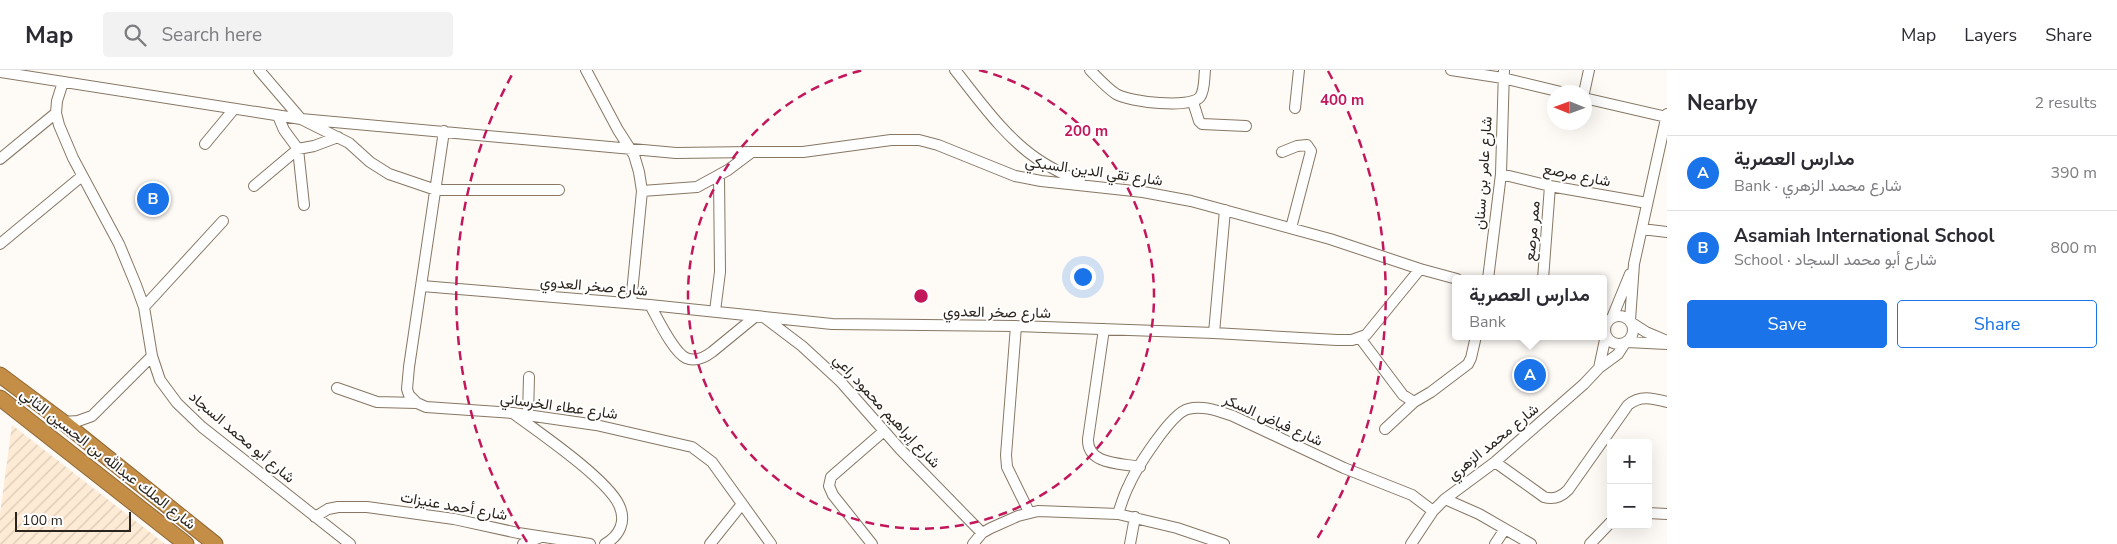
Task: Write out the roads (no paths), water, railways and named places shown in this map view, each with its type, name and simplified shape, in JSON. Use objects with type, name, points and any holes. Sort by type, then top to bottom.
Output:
[{"type":"highway","name":"شارع الملك عبدالله بن الحسين الثاني","points":[[0,375],[63,422],[215,544]]},
{"type":"highway","name":"شارع الملك عبدالله بن الحسين الثاني","points":[[0,398],[184,544]]},
{"type":"street","points":[[259,70],[301,119]]},
{"type":"street","points":[[586,70],[609,116],[637,162],[642,191],[631,303]]},
{"type":"street","points":[[955,70],[1007,132],[1026,151],[1048,166],[1088,186]]},
{"type":"street","points":[[1090,70],[1116,94],[1130,100],[1166,103],[1193,102],[1202,93],[1205,70]]},
{"type":"street","points":[[1295,108],[1299,70]]},
{"type":"street","points":[[1450,70],[1504,74],[1547,88]]},
{"type":"street","points":[[1586,85],[1589,70]]},
{"type":"street","points":[[0,72],[301,119],[338,137],[389,174],[436,190],[559,190]]},
{"type":"street","name":"شارع عامر بن سنان","points":[[1488,275],[1501,174],[1504,74]]},
{"type":"street","name":"شارع أبو محمد السجاد","points":[[63,82],[57,101],[56,113],[64,140],[119,244],[144,307],[152,356],[157,372],[167,390],[190,416],[350,544]]},
{"type":"street","points":[[1592,100],[1667,116],[1634,264],[1631,322],[1633,334],[1626,343]]},
{"type":"street","points":[[1193,102],[1199,121],[1202,124],[1246,126]]},
{"type":"street","points":[[205,144],[234,109]]},
{"type":"street","points":[[0,159],[56,113]]},
{"type":"street","points":[[278,116],[284,130],[298,149],[304,205]]},
{"type":"street","name":"شارع تقي الدين السبكي","points":[[301,119],[676,153],[803,152],[891,140],[919,140],[938,144],[1015,176],[1041,181],[1162,195],[1291,228],[1452,277]]},
{"type":"street","points":[[417,403],[409,395],[407,381],[444,131]]},
{"type":"street","points":[[254,186],[298,149],[314,146],[338,137]]},
{"type":"street","points":[[1282,152],[1298,146],[1307,146],[1311,151],[1291,228]]},
{"type":"street","points":[[642,191],[690,189],[719,176],[752,152]]},
{"type":"street","name":"شارع مرصع","points":[[1501,174],[1550,186],[1647,203]]},
{"type":"street","points":[[0,244],[82,176]]},
{"type":"street","points":[[715,311],[720,272],[719,176]]},
{"type":"street","name":"ممر مرصع","points":[[1543,275],[1550,186]]},
{"type":"street","points":[[1214,333],[1225,210]]},
{"type":"street","points":[[144,307],[223,221]]},
{"type":"street","points":[[1642,229],[1667,232]]},
{"type":"street","points":[[1609,319],[1634,264]]},
{"type":"street","points":[[1414,402],[1404,395],[1360,338],[1372,330],[1420,269]]},
{"type":"street","name":"شارع صخر العدوي","points":[[422,286],[631,303],[849,325],[1016,326],[1214,333],[1337,340],[1360,338]]},
{"type":"street","points":[[650,305],[674,347],[682,356],[693,360],[705,357],[759,316]]},
{"type":"street","name":"شارع إبراهيم محمود راعي","points":[[759,316],[817,359],[840,381],[884,431],[982,533]]},
{"type":"street","points":[[1609,319],[1622,316],[1646,332],[1667,342]]},
{"type":"street","points":[[1016,326],[1008,412],[1007,466],[1029,512]]},
{"type":"street","points":[[1104,330],[1088,449],[1098,459],[1140,467]]},
{"type":"street","points":[[1607,335],[1614,343],[1667,342]]},
{"type":"street","points":[[1385,428],[1414,402],[1468,364],[1475,340]]},
{"type":"street","points":[[1599,368],[1604,340]]},
{"type":"street","name":"شارع محمد الزهري","points":[[1411,544],[1433,511],[1445,499],[1495,462],[1584,384],[1599,368],[1618,354],[1626,343]]},
{"type":"street","points":[[88,442],[87,428],[92,416],[152,356]]},
{"type":"street","points":[[139,371],[157,372]]},
{"type":"street","points":[[528,416],[529,377]]},
{"type":"street","name":"شارع عطاء الخرساني","points":[[337,388],[377,402],[417,403],[426,406],[513,413],[625,430],[692,447],[712,462],[771,544]]},
{"type":"street","points":[[1495,462],[1544,497],[1556,498],[1568,490],[1628,405],[1637,398],[1667,402]]},
{"type":"street","name":"شارع فياض السكر","points":[[1118,514],[1129,485],[1169,423],[1186,409],[1206,408],[1233,416],[1344,468],[1412,495],[1433,511]]},
{"type":"street","points":[[513,413],[580,465],[612,495],[619,505],[622,524],[619,533],[605,544]]},
{"type":"street","points":[[63,422],[78,421],[92,416]]},
{"type":"street","points":[[872,544],[833,495],[829,486],[832,477],[884,431]]},
{"type":"street","points":[[1445,499],[1479,514],[1531,544]]},
{"type":"street","points":[[710,544],[742,504]]},
{"type":"street","name":"شارع أحمد عنيزات","points":[[315,516],[328,509],[338,507],[367,507],[454,519],[590,544]]},
{"type":"street","points":[[973,544],[982,533],[1029,512],[1118,514],[1201,540],[1224,544]]},
{"type":"street","points":[[1652,513],[1667,514]]},
{"type":"street","points":[[1130,544],[1135,518]]},
{"type":"street","points":[[1590,544],[1607,526]]},
{"type":"street","points":[[184,544],[195,528]]},
{"type":"street","points":[[1495,544],[1505,529]]},
{"type":"street","points":[[523,544],[542,536]]},
{"type":"place","name":"Asamiah International School","points":[[153,199]]},
{"type":"place","name":"مدارس العصرية","points":[[1530,375]]}]
